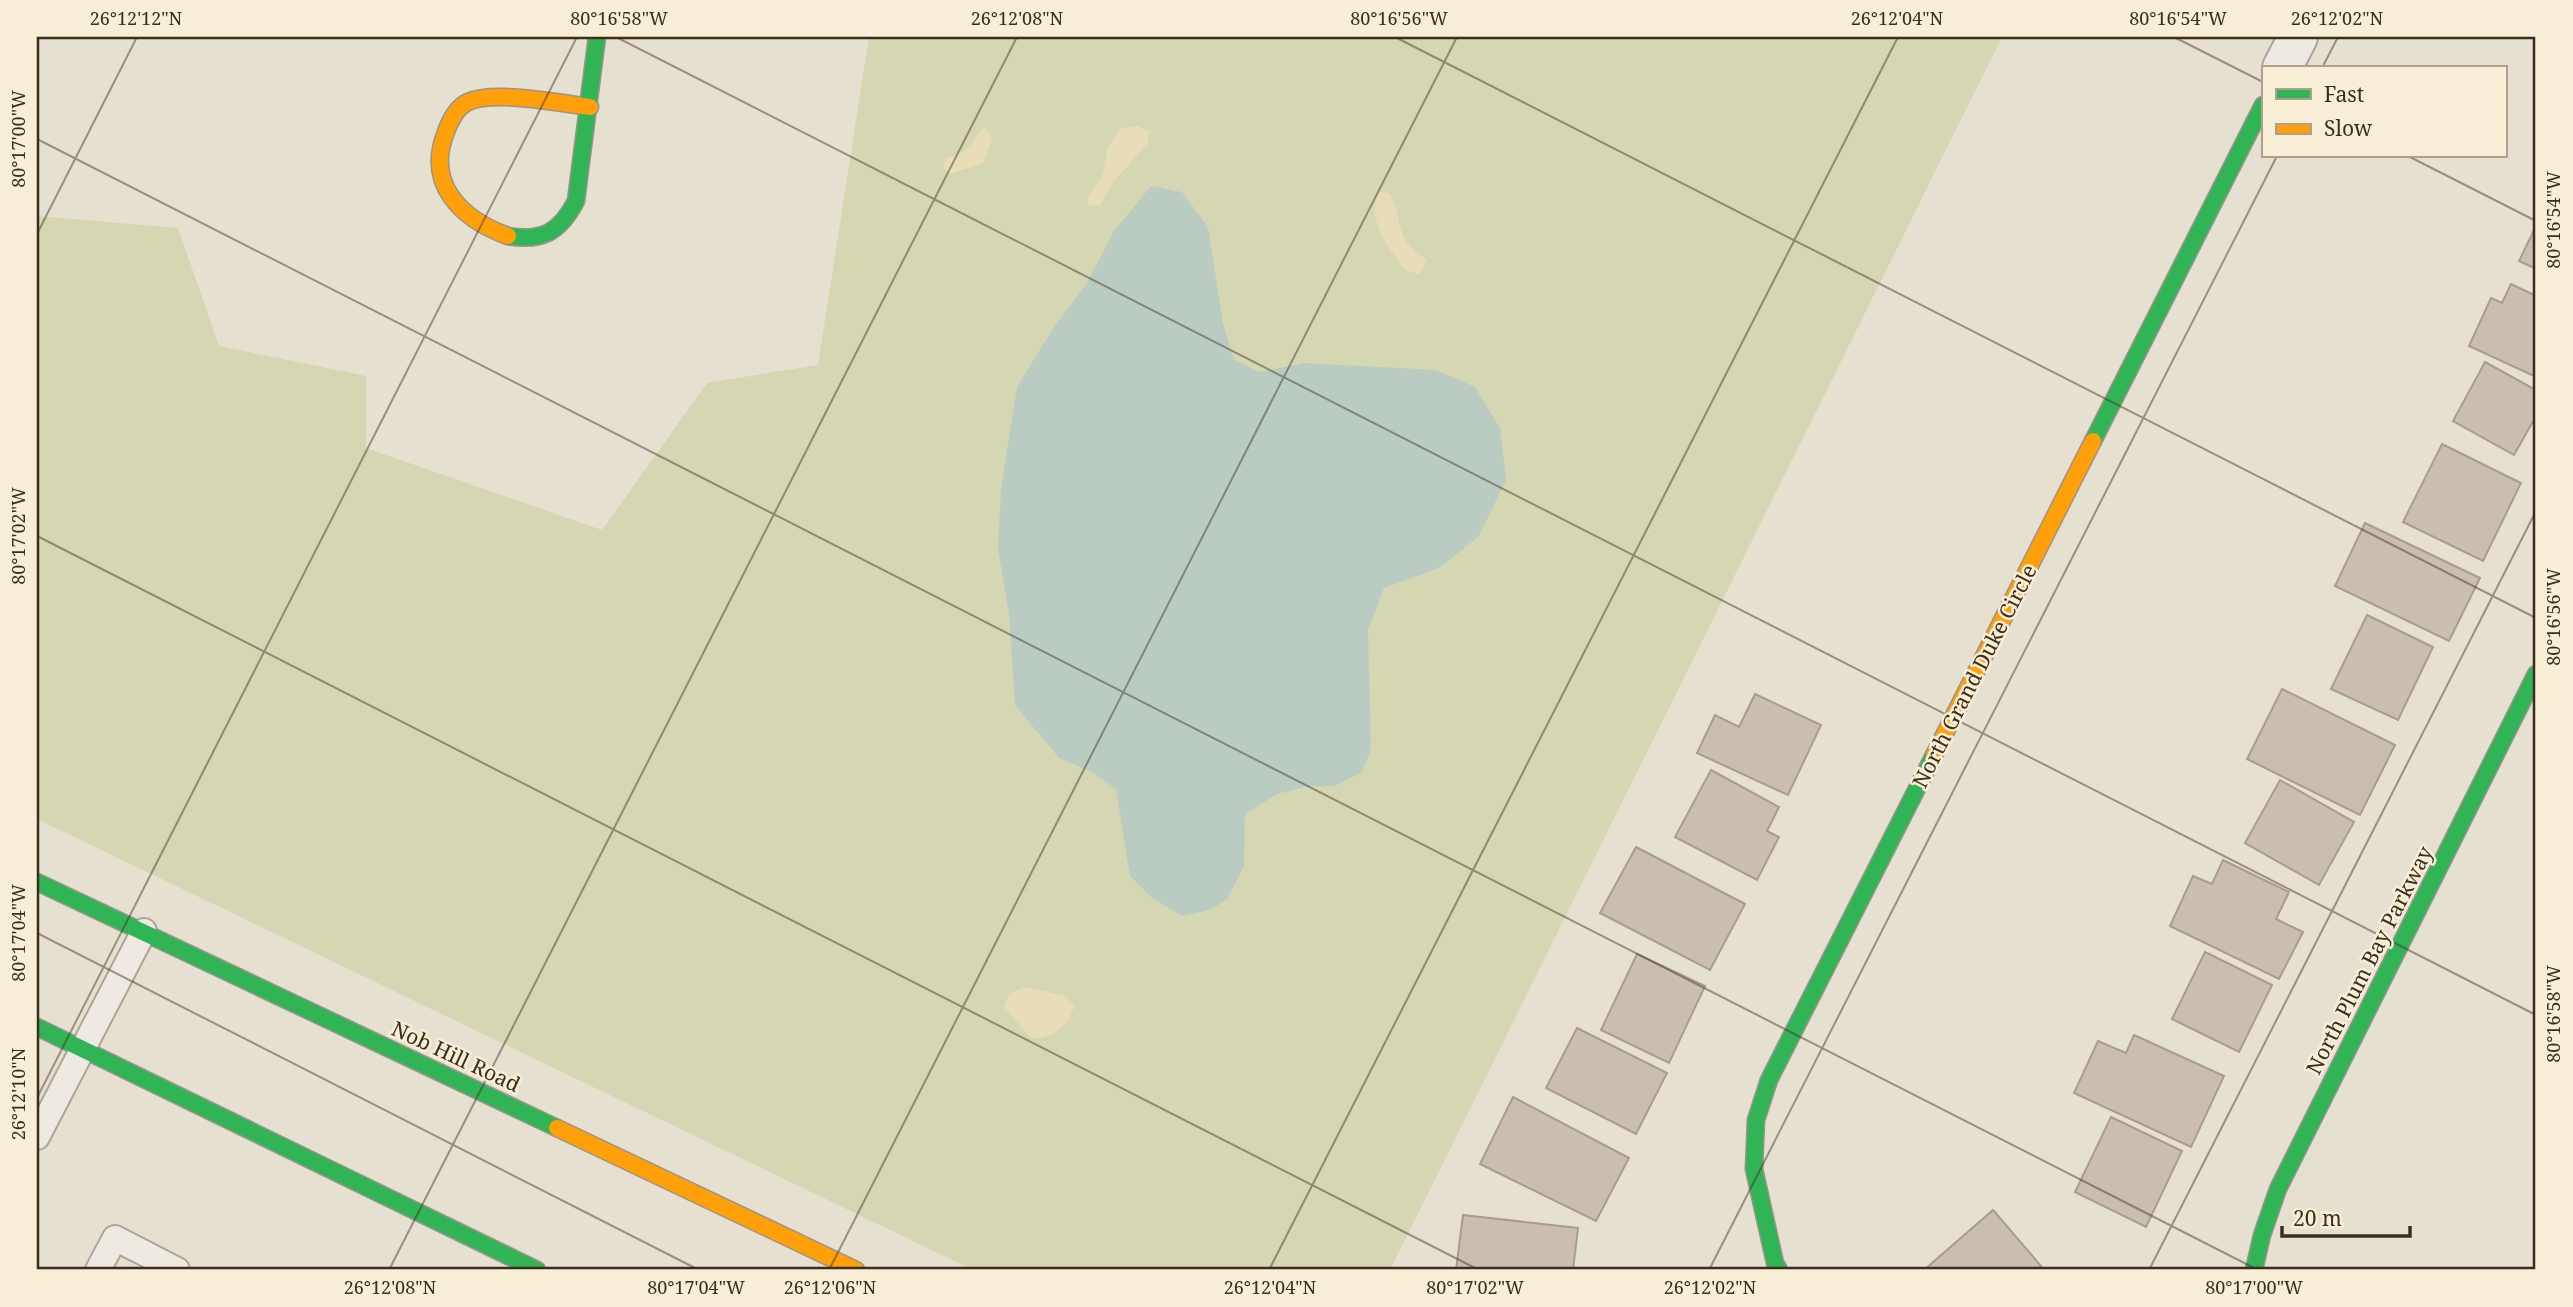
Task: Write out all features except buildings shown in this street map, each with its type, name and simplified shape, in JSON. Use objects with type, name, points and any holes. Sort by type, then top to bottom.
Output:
[{"type":"street","points":[[590,107],[489,97],[468,102],[451,119],[440,145],[440,173],[449,194],[464,213],[490,231],[518,238],[540,236],[563,224],[576,200],[590,107],[597,37]]},
{"type":"street","points":[[2283,66],[2298,37]]},
{"type":"street","name":"North Grand Duke Circle","points":[[1777,1267],[1754,1168],[1756,1119],[1769,1080],[2262,107]]},
{"type":"street","name":"North Plum Bay Parkway","points":[[2254,1270],[2262,1235],[2278,1189],[2536,674]]},
{"type":"street","name":"Nob Hill Road","points":[[37,882],[856,1270]]},
{"type":"street","points":[[37,1027],[537,1270]]},
{"type":"lane","points":[[37,1137],[144,931]]},
{"type":"lane","points":[[98,1270],[115,1238],[177,1270]]},
{"type":"green space","points":[[869,37],[2002,37],[1390,1270],[973,1270],[37,819],[37,216],[178,228],[219,346],[366,376],[366,448],[602,530],[707,383],[818,365]]},
{"type":"sand","points":[[1138,126],[1149,131],[1148,143],[1114,181],[1099,206],[1089,205],[1087,199],[1103,174],[1107,149],[1120,128]]},
{"type":"sand","points":[[984,127],[992,139],[983,164],[948,174],[943,165],[947,158],[965,150]]},
{"type":"sand","points":[[1380,192],[1389,193],[1405,239],[1427,260],[1420,274],[1406,271],[1381,233],[1375,212]]},
{"type":"sand","points":[[1024,987],[1063,995],[1075,1005],[1068,1019],[1054,1033],[1032,1039],[1004,1007],[1009,994]]},
{"type":"shaded area","points":[[1151,186],[1182,192],[1208,227],[1223,323],[1234,360],[1260,372],[1303,363],[1436,370],[1475,387],[1500,428],[1506,480],[1479,536],[1439,568],[1384,588],[1368,630],[1371,749],[1362,772],[1334,786],[1305,787],[1277,794],[1245,814],[1244,866],[1227,899],[1210,910],[1182,916],[1152,898],[1130,876],[1116,789],[1094,773],[1059,758],[1015,705],[1009,613],[998,550],[1001,489],[1017,387],[1052,330],[1085,286],[1114,231]]},
{"type":"traffic: fast","points":[[508,236],[531,237],[549,232],[570,212],[576,201],[597,37]]},
{"type":"traffic: fast","points":[[2093,441],[2262,107]]},
{"type":"traffic: fast","points":[[2254,1270],[2262,1235],[2278,1189],[2536,674]]},
{"type":"traffic: fast","points":[[1779,1270],[1775,1263],[1754,1169],[1756,1120],[1769,1080],[1934,755]]},
{"type":"traffic: fast","points":[[37,882],[557,1128]]},
{"type":"traffic: fast","points":[[37,1027],[537,1270]]},
{"type":"traffic: slow","points":[[508,236],[491,229],[462,209],[444,183],[440,168],[441,151],[454,115],[468,102],[494,97],[528,98],[590,107]]},
{"type":"traffic: slow","points":[[1934,755],[2093,441]]},
{"type":"traffic: slow","points":[[557,1128],[856,1270]]}]
